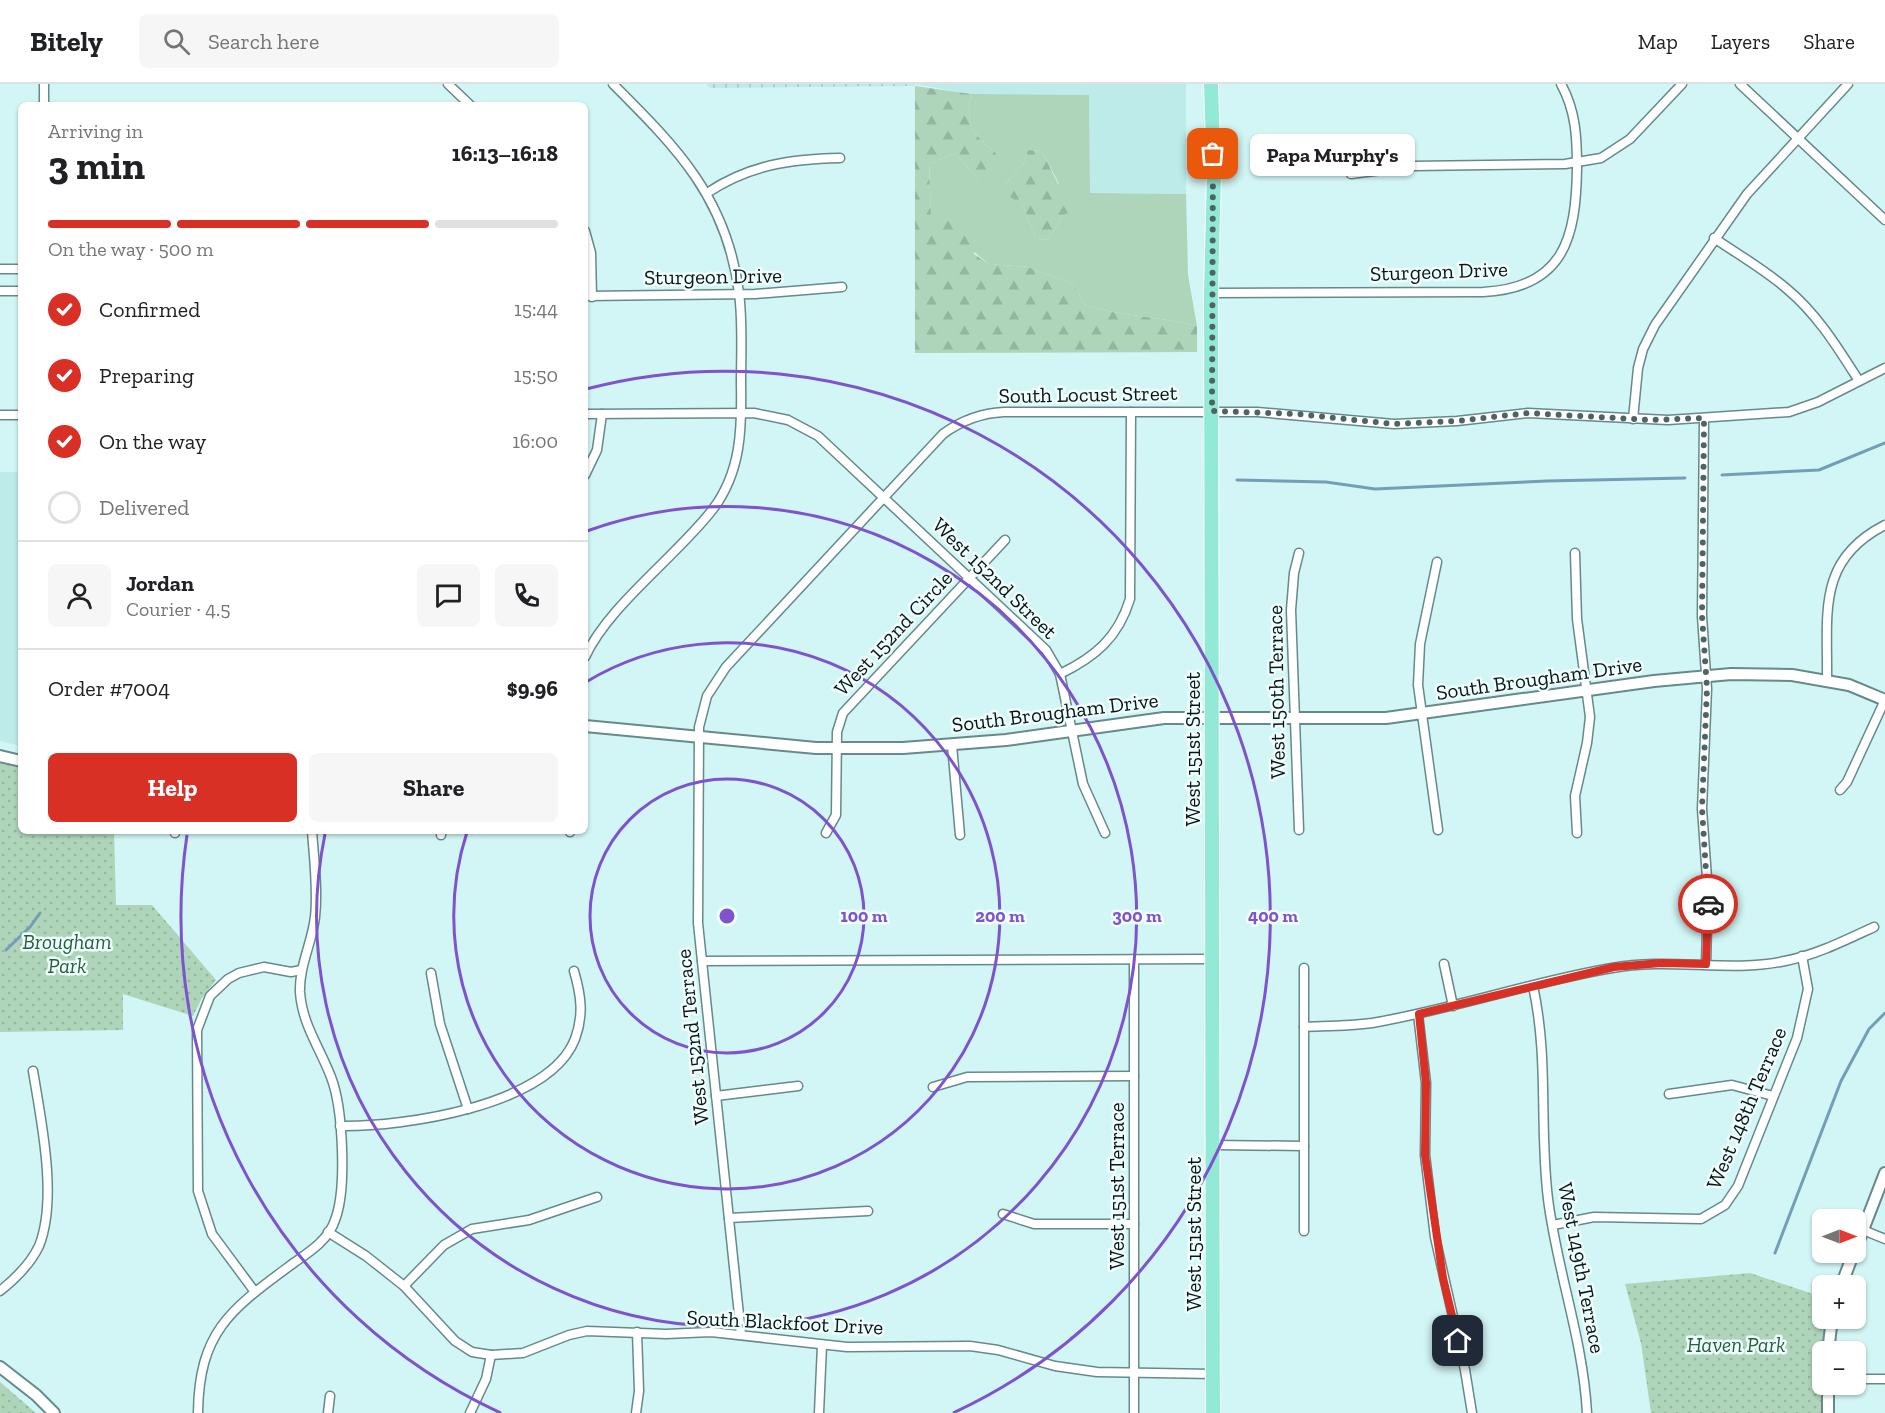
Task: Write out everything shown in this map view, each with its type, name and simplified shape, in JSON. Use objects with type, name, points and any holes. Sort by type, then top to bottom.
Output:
[{"type":"main road","name":"West 151st Street","points":[[1211,84],[1214,174],[1211,293],[1214,959],[1213,1413]]},
{"type":"street","points":[[44,84],[44,102]]},
{"type":"street","points":[[448,84],[467,102]]},
{"type":"street","points":[[588,652],[597,636],[705,518],[722,496],[738,456],[741,414],[739,294],[726,237],[707,193],[685,160],[664,135],[613,84]]},
{"type":"street","points":[[1561,84],[1575,122],[1577,162]]},
{"type":"street","points":[[1352,174],[1413,166],[1577,162],[1601,158],[1617,150],[1682,84]]},
{"type":"street","points":[[1740,84],[1885,220]]},
{"type":"street","points":[[1633,419],[1636,378],[1643,349],[1655,325],[1747,194],[1848,84]]},
{"type":"street","points":[[707,193],[731,178],[760,166],[801,159],[840,158]]},
{"type":"street","name":"Sturgeon Drive","points":[[1211,293],[1483,292],[1516,287],[1548,268],[1566,245],[1575,216],[1577,162]]},
{"type":"street","points":[[1714,238],[1766,272],[1806,307],[1836,345],[1859,381]]},
{"type":"street","points":[[588,243],[592,259],[589,296]]},
{"type":"street","points":[[0,269],[18,269]]},
{"type":"street","name":"Sturgeon Drive","points":[[589,296],[739,294],[842,287]]},
{"type":"street","points":[[0,291],[18,291]]},
{"type":"street","name":"South Locust Street","points":[[700,736],[700,715],[716,679],[944,434],[957,424],[977,416],[1004,412],[1212,411],[1297,414],[1394,424],[1457,421],[1528,413],[1633,419],[1704,418],[1789,412],[1885,368]]},
{"type":"street","points":[[1060,674],[1082,664],[1104,646],[1120,626],[1130,599],[1131,412]]},
{"type":"street","name":"West 152nd Street","points":[[588,414],[770,415],[803,426],[824,441],[1046,650],[1060,674],[1083,784],[1106,833]]},
{"type":"street","points":[[588,469],[597,450],[602,414]]},
{"type":"street","points":[[0,415],[18,415]]},
{"type":"street","points":[[1704,418],[1702,616],[1707,676],[1707,737],[1702,808],[1708,892],[1706,964]]},
{"type":"street","points":[[1827,681],[1828,606],[1833,577],[1852,546],[1885,525]]},
{"type":"street","name":"West 152nd Circle","points":[[826,833],[836,815],[837,732],[843,713],[1005,540]]},
{"type":"street","points":[[1575,553],[1578,618],[1590,717],[1587,743],[1575,796],[1577,833]]},
{"type":"street","name":"West 150th Terrace","points":[[1299,554],[1291,596],[1299,830]]},
{"type":"street","points":[[1437,562],[1420,644],[1418,685],[1438,830]]},
{"type":"street","name":"South Brougham Drive","points":[[588,726],[837,748],[952,745],[1164,718],[1353,720],[1421,714],[1707,676],[1773,673],[1857,688],[1885,700]]},
{"type":"street","points":[[1840,790],[1847,782],[1885,700]]},
{"type":"street","name":"West 152nd Terrace","points":[[700,736],[697,758],[698,912],[741,1334]]},
{"type":"street","points":[[952,745],[960,835]]},
{"type":"street","points":[[0,756],[18,760]]},
{"type":"street","points":[[198,1413],[201,1369],[212,1340],[232,1312],[321,1242],[335,1222],[340,1200],[340,1126],[332,1080],[306,1025],[300,994],[301,970],[313,929],[315,907],[312,834]]},
{"type":"street","points":[[1304,1027],[1369,1023],[1419,1014],[1614,967],[1661,963],[1755,965],[1802,956],[1874,927]]},
{"type":"street","name":"West 148th Terrace","points":[[1553,1225],[1594,1217],[1701,1219],[1725,1205],[1738,1186],[1797,1038],[1806,1007],[1808,989],[1802,956]]},
{"type":"street","name":"West 151st Terrace","points":[[1134,959],[1134,1413]]},
{"type":"street","points":[[702,961],[1214,959]]},
{"type":"street","points":[[1444,964],[1453,1006]]},
{"type":"street","points":[[255,1292],[212,1234],[198,1191],[197,1030],[210,996],[238,973],[264,967],[291,972],[301,970]]},
{"type":"street","points":[[1304,968],[1304,1231]]},
{"type":"street","points":[[340,1126],[382,1126],[468,1109],[545,1075],[566,1055],[574,1041],[581,1011],[581,995],[574,971]]},
{"type":"street","points":[[431,974],[440,1024],[468,1109]]},
{"type":"street","name":"West 149th Terrace","points":[[1533,986],[1541,1024],[1544,1068],[1543,1137],[1553,1225],[1582,1353],[1587,1413]]},
{"type":"street","points":[[1419,1014],[1426,1083],[1425,1155],[1435,1237],[1465,1370],[1472,1413]]},
{"type":"street","points":[[0,1291],[34,1254],[43,1233],[46,1167],[33,1071]]},
{"type":"street","points":[[933,1087],[967,1077],[1134,1076]]},
{"type":"street","points":[[1669,1094],[1732,1085],[1773,1096]]},
{"type":"street","points":[[716,1096],[798,1086]]},
{"type":"street","points":[[1214,1145],[1304,1146]]},
{"type":"street","points":[[1866,1222],[1885,1173]]},
{"type":"street","points":[[404,1287],[444,1245],[458,1235],[481,1227],[537,1217],[597,1197]]},
{"type":"street","points":[[729,1218],[868,1211]]},
{"type":"street","points":[[1003,1214],[1034,1224],[1134,1224]]},
{"type":"street","points":[[1866,1231],[1885,1239]]},
{"type":"street","name":"South Blackfoot Drive","points":[[328,1232],[366,1256],[404,1287],[455,1341],[472,1352],[491,1355],[523,1353],[569,1335],[587,1331],[741,1334],[822,1345],[970,1346],[1067,1368],[1134,1374],[1213,1374]]},
{"type":"street","points":[[636,1413],[639,1391],[637,1332]]},
{"type":"street","points":[[819,1413],[822,1345]]},
{"type":"street","points":[[470,1413],[486,1379],[491,1355]]},
{"type":"street","points":[[0,1367],[36,1395],[54,1413]]},
{"type":"street","points":[[1866,1379],[1885,1379]]},
{"type":"street","points":[[1828,1395],[1828,1413]]},
{"type":"street","points":[[328,1413],[330,1396]]},
{"type":"shaded area","points":[[706,84],[915,84],[915,86],[710,88]]},
{"type":"shaded area","points":[[915,84],[1186,84],[1186,194],[1090,193],[1089,95],[980,96]]},
{"type":"shaded area","points":[[0,472],[18,472],[18,745],[0,741]]},
{"type":"green space","points":[[915,86],[971,94],[970,122],[982,141],[997,154],[987,176],[978,180],[956,153],[929,164],[931,216],[974,221],[974,254],[989,264],[1028,267],[1073,284],[1085,305],[1197,326],[1197,352],[915,353]]},
{"type":"green space","points":[[971,94],[1089,95],[1090,193],[1186,194],[1188,275],[1197,326],[1085,305],[1073,284],[1028,267],[989,264],[931,217],[929,164],[956,153],[978,180],[997,154],[982,141],[973,128],[970,122]],"holes":[[[1028,150],[1042,151],[1059,184],[1064,215],[1047,240],[1036,239],[1023,206],[1005,184],[1023,165]]]},
{"type":"green space","points":[[1028,150],[1042,151],[1058,184],[1071,192],[1071,211],[1064,215],[1047,240],[1036,239],[1023,206],[1006,194],[1005,184],[1023,165]]},
{"type":"green space","name":"Brougham Park","points":[[0,763],[18,767],[18,834],[114,834],[116,905],[152,905],[216,980],[202,998],[193,1016],[123,994],[123,1030],[0,1032]]},
{"type":"green space","name":"Haven Park","points":[[1750,1273],[1812,1294],[1812,1329],[1825,1329],[1823,1341],[1812,1341],[1812,1395],[1823,1395],[1824,1413],[1651,1413],[1641,1343],[1625,1284]]},
{"type":"green space","points":[[0,1382],[36,1413],[0,1413]]},
{"type":"waterway","points":[[1722,475],[1819,470],[1885,443]]},
{"type":"waterway","points":[[1237,480],[1326,482],[1375,489],[1547,481],[1685,478]]},
{"type":"waterway","points":[[6,950],[30,927],[40,913]]},
{"type":"waterway","points":[[1775,1253],[1841,1081],[1869,1029],[1885,1013]]},
{"type":"way so far","points":[[1213,154],[1212,411],[1297,414],[1394,424],[1424,424],[1528,413],[1560,413],[1650,420],[1704,418],[1702,616],[1707,688],[1707,737],[1702,808],[1708,904]]},
{"type":"place","name":"Papa Murphy's","points":[[1213,154]]},
{"type":"route","points":[[1458,1341],[1435,1237],[1425,1155],[1426,1083],[1419,1014],[1614,967],[1661,963],[1706,964],[1708,904]]}]
